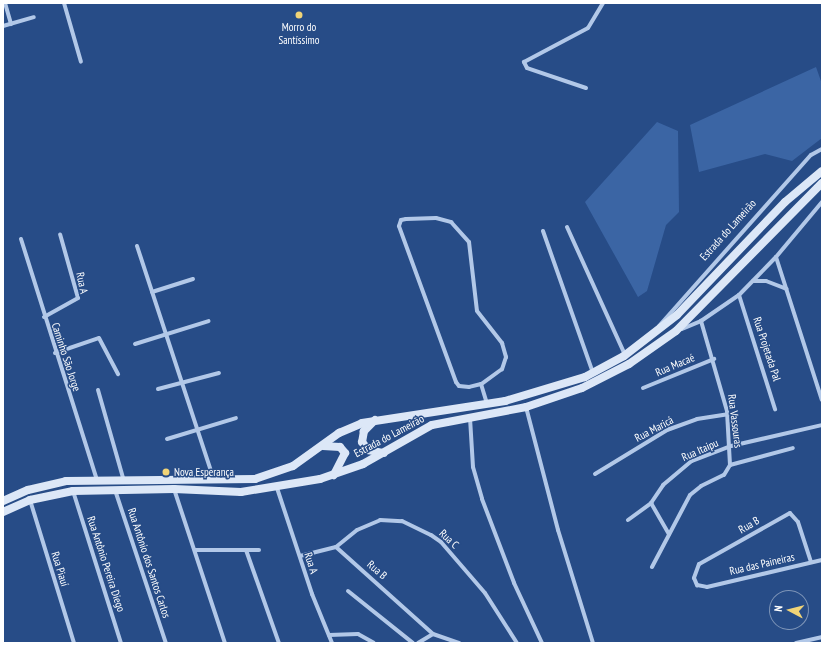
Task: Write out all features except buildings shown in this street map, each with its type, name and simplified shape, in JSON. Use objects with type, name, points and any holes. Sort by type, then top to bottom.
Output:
[{"type":"main road","name":"Estrada do Lameirão","points":[[3,500],[47,485],[97,480],[123,478],[242,481],[271,475],[293,466],[339,433],[376,420],[486,404],[545,390],[593,373],[625,355],[698,295],[786,202],[822,171]]},
{"type":"main road","name":"Estrada do Lameirão","points":[[3,512],[30,500],[73,491],[174,488],[241,492],[277,488],[334,475],[384,454],[432,425],[526,407],[605,377],[676,331],[707,303],[805,196],[822,183]]},
{"type":"main road","points":[[376,420],[364,431],[362,442],[368,450],[384,454]]},
{"type":"main road","points":[[321,446],[340,446],[345,453],[334,475]]},
{"type":"street","points":[[4,3],[11,24]]},
{"type":"street","points":[[64,3],[81,62]]},
{"type":"street","points":[[586,88],[527,68],[524,62],[588,28],[604,3]]},
{"type":"street","points":[[3,26],[34,17]]},
{"type":"street","name":"Estrada do Lameirão","points":[[654,332],[670,309],[811,155],[822,149]]},
{"type":"street","name":"Estrada do Lameirão","points":[[676,331],[701,321],[739,296],[776,257],[822,202]]},
{"type":"street","points":[[401,220],[447,220],[457,227],[469,242],[477,311],[502,343],[506,357],[502,369],[481,384],[466,388],[456,382],[402,239],[401,220]]},
{"type":"street","points":[[567,227],[625,355]]},
{"type":"street","points":[[543,231],[593,373]]},
{"type":"street","name":"Rua A","points":[[44,317],[78,298],[60,234]]},
{"type":"street","name":"Caminho São Jorge","points":[[20,239],[55,353],[97,480]]},
{"type":"street","points":[[136,246],[166,333],[196,431],[214,481]]},
{"type":"street","points":[[776,257],[822,400]]},
{"type":"street","points":[[152,292],[193,279]]},
{"type":"street","points":[[753,281],[766,281],[786,289]]},
{"type":"street","name":"Rua Projetada Pal","points":[[739,296],[775,409]]},
{"type":"street","name":"Rua Vassouras","points":[[701,321],[714,359],[728,414],[731,446],[730,465]]},
{"type":"street","points":[[135,344],[166,333],[209,322]]},
{"type":"street","points":[[55,353],[99,338],[118,374]]},
{"type":"street","name":"Rua Macaé","points":[[643,388],[714,359]]},
{"type":"street","points":[[158,389],[182,385],[219,373]]},
{"type":"street","points":[[481,384],[486,404]]},
{"type":"street","points":[[98,390],[123,478]]},
{"type":"street","points":[[526,407],[558,530],[593,643]]},
{"type":"street","name":"Rua Maricá","points":[[595,474],[667,430],[697,419],[728,414]]},
{"type":"street","points":[[167,439],[236,418]]},
{"type":"street","points":[[470,418],[473,467],[500,549],[542,643]]},
{"type":"street","name":"Rua Itaipu","points":[[628,520],[651,503],[663,486],[684,466],[731,446],[822,425]]},
{"type":"street","points":[[652,567],[690,496],[701,486],[724,475],[730,465],[793,448]]},
{"type":"street","points":[[174,488],[225,643]]},
{"type":"street","name":"Rua A","points":[[277,488],[332,643]]},
{"type":"street","name":"Rua Antônio dos Santos Carlos","points":[[115,489],[166,643]]},
{"type":"street","name":"Rua Antônio Pereira Diego","points":[[73,491],[121,643]]},
{"type":"street","name":"Rua Piauí","points":[[30,500],[74,643]]},
{"type":"street","points":[[651,503],[669,534]]},
{"type":"street","name":"Rua B","points":[[707,586],[695,582],[695,570],[699,564],[790,513],[798,522],[811,562]]},
{"type":"street","name":"Rua C","points":[[336,547],[357,530],[380,520],[402,521],[431,535],[441,542],[484,593],[517,643]]},
{"type":"street","points":[[300,556],[336,547]]},
{"type":"street","name":"Rua B","points":[[336,547],[433,634]]},
{"type":"street","points":[[194,550],[259,550]]},
{"type":"street","points":[[246,550],[279,643]]},
{"type":"street","name":"Rua das Paineiras","points":[[707,586],[822,560]]},
{"type":"street","points":[[348,591],[413,643]]},
{"type":"street","points":[[329,635],[358,634],[374,643]]},
{"type":"street","points":[[418,643],[433,634],[459,643]]},
{"type":"street","points":[[796,643],[822,637]]},
{"type":"shaded area","points":[[816,67],[822,84],[822,138],[792,161],[765,154],[699,172],[690,125]]},
{"type":"shaded area","points":[[657,122],[678,131],[679,212],[666,225],[647,291],[638,297],[585,202]]},
{"type":"place","name":"Morro do Santíssimo","points":[[299,15]]},
{"type":"place","name":"Nova Esperança","points":[[166,472]]}]
